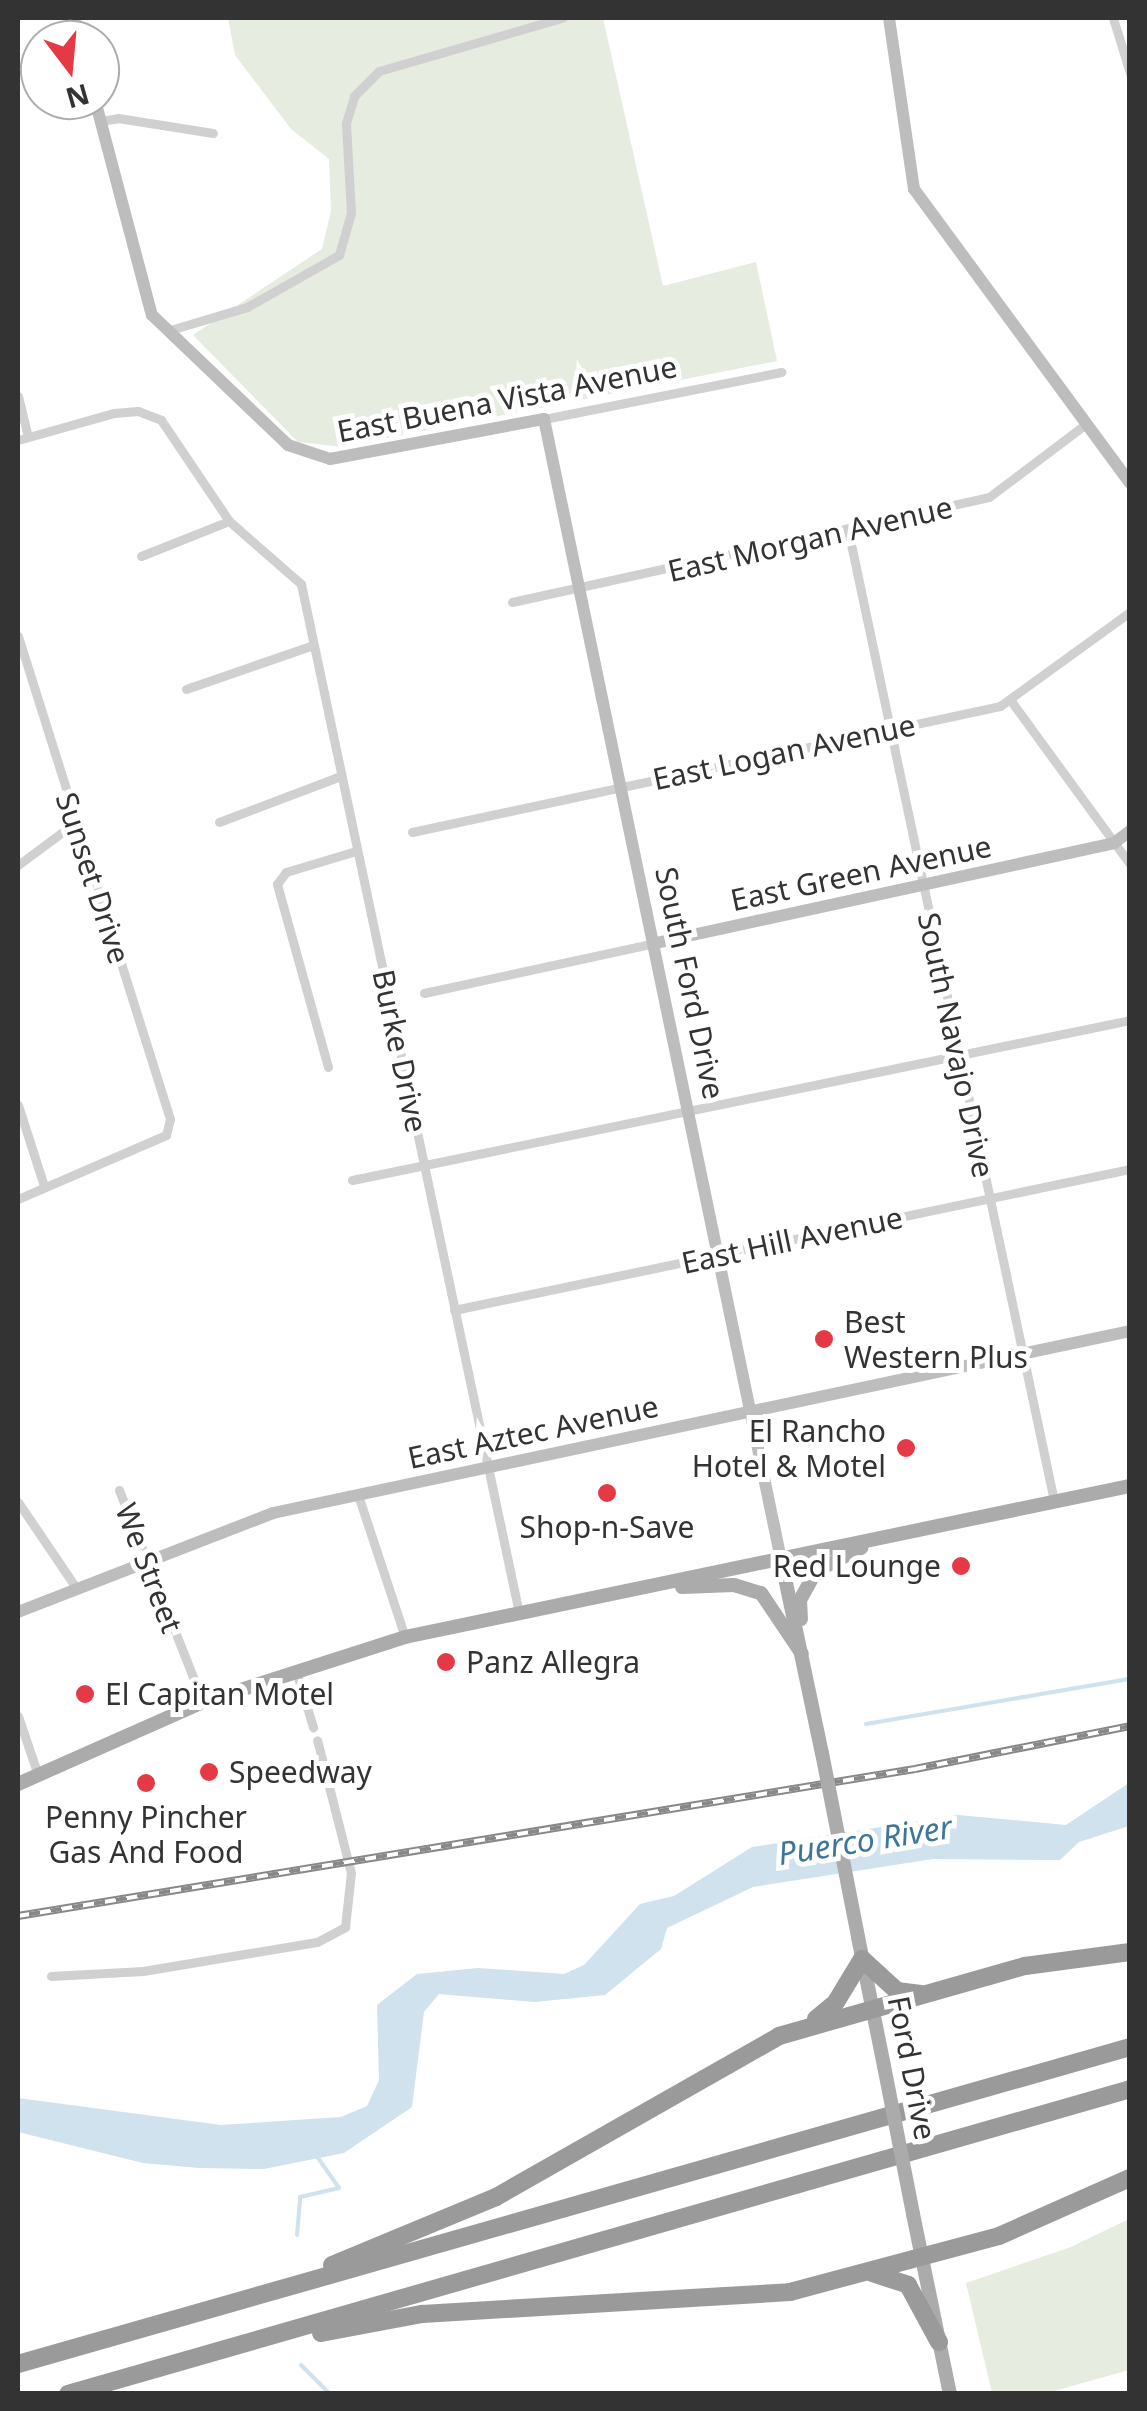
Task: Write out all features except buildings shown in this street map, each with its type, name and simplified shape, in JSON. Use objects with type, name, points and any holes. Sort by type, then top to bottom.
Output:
[{"type":"highway","points":[[779,2036],[1025,1966],[1130,1952]]},
{"type":"highway","points":[[190,2316],[496,2197],[826,2013],[862,1959],[898,1991],[945,1990]]},
{"type":"highway","points":[[18,2364],[1130,2047]]},
{"type":"highway","points":[[68,2394],[1130,2089]]},
{"type":"highway","points":[[136,2375],[422,2314],[744,2299],[861,2274],[999,2236],[1130,2178]]},
{"type":"highway","points":[[861,2274],[884,2274],[908,2285],[940,2342]]},
{"type":"main road","points":[[889,18],[914,190],[1130,483]]},
{"type":"main road","name":"East Buena Vista Avenue","points":[[100,121],[152,315],[288,445],[320,457],[392,451],[544,419]]},
{"type":"main road","name":"South Ford Drive","points":[[544,419],[755,1410],[782,1559]]},
{"type":"main road","name":"East Green Avenue","points":[[656,943],[1114,843],[1130,831]]},
{"type":"main road","name":"East Aztec Avenue","points":[[18,1612],[273,1513],[1130,1331]]},
{"type":"main road","points":[[18,1784],[202,1702],[296,1668],[405,1637],[1130,1486]]},
{"type":"main road","points":[[802,1654],[800,1600],[816,1571],[913,1530]]},
{"type":"main road","points":[[782,1559],[802,1654]]},
{"type":"main road","points":[[586,1599],[703,1585],[750,1589],[774,1605],[802,1654]]},
{"type":"main road","name":"Ford Drive","points":[[802,1654],[950,2394]]},
{"type":"street","points":[[167,331],[248,308],[339,256],[351,213],[346,122],[354,96],[380,71],[562,18]]},
{"type":"street","points":[[1113,18],[1130,73]]},
{"type":"street","points":[[100,121],[118,118],[213,133]]},
{"type":"street","name":"East Buena Vista Avenue","points":[[544,419],[781,372]]},
{"type":"street","points":[[18,396],[23,439]]},
{"type":"street","name":"Burke Drive","points":[[23,439],[114,413],[161,420],[229,521],[301,584],[519,1613]]},
{"type":"street","name":"East Morgan Avenue","points":[[512,602],[989,497],[1086,424]]},
{"type":"street","points":[[141,556],[229,521]]},
{"type":"street","name":"South Navajo Drive","points":[[848,530],[1054,1501]]},
{"type":"street","name":"East Logan Avenue","points":[[412,832],[1011,701],[1130,612]]},
{"type":"street","name":"Sunset Drive","points":[[18,636],[170,1119],[166,1136],[44,1186]]},
{"type":"street","points":[[186,690],[313,645]]},
{"type":"street","points":[[1011,701],[1130,864]]},
{"type":"street","points":[[220,822],[340,776]]},
{"type":"street","points":[[18,865],[76,822]]},
{"type":"street","points":[[328,1067],[277,884],[286,872],[356,850]]},
{"type":"street","name":"East Green Avenue","points":[[424,992],[656,943]]},
{"type":"street","points":[[352,1180],[1130,1020]]},
{"type":"street","points":[[18,1106],[44,1186],[18,1199]]},
{"type":"street","name":"East Hill Avenue","points":[[454,1310],[1130,1169]]},
{"type":"street","name":"We Street","points":[[118,1490],[202,1702]]},
{"type":"street","points":[[358,1495],[405,1637]]},
{"type":"street","points":[[18,1502],[77,1589]]},
{"type":"street","points":[[296,1668],[313,1727]]},
{"type":"street","points":[[18,1716],[38,1774]]},
{"type":"street","points":[[51,1976],[143,1970],[317,1942],[345,1927],[350,1868],[317,1740]]},
{"type":"shaded area","points":[[228,18],[603,18],[663,286],[756,262],[777,361],[342,447],[298,442],[193,335],[322,249],[331,211],[329,159],[291,129],[235,55]]},
{"type":"shaded area","points":[[1129,2219],[1129,2370],[1047,2393],[992,2393],[966,2283],[1071,2247]]},
{"type":"water","name":"Puerco River","points":[[1129,1783],[1129,1826],[1079,1842],[1060,1860],[933,1859],[753,1887],[667,1928],[661,1949],[605,1995],[535,2002],[439,1994],[424,2012],[412,2107],[344,2153],[264,2169],[199,2168],[143,2163],[18,2132],[18,2098],[221,2125],[341,2117],[367,2106],[379,2080],[377,2005],[417,1974],[478,1968],[564,1974],[584,1965],[640,1904],[674,1896],[752,1847],[958,1815],[1066,1825]]},
{"type":"waterway","points":[[866,1724],[1130,1679]]},
{"type":"waterway","points":[[297,2235],[300,2197],[339,2188],[316,2155]]},
{"type":"waterway","points":[[301,2365],[330,2394]]},
{"type":"railway","points":[[18,1916],[915,1769],[1130,1726]]},
{"type":"place","name":"Best Western Plus","points":[[824,1339]]},
{"type":"place","name":"El Rancho Hotel & Motel","points":[[906,1448]]},
{"type":"place","name":"Shop-n-Save","points":[[607,1493]]},
{"type":"place","name":"Red Lounge","points":[[961,1566]]},
{"type":"place","name":"Panz Allegra","points":[[446,1662]]},
{"type":"place","name":"El Capitan Motel","points":[[85,1694]]},
{"type":"place","name":"Speedway","points":[[209,1772]]},
{"type":"place","name":"Penny Pincher Gas And Food","points":[[146,1783]]}]
